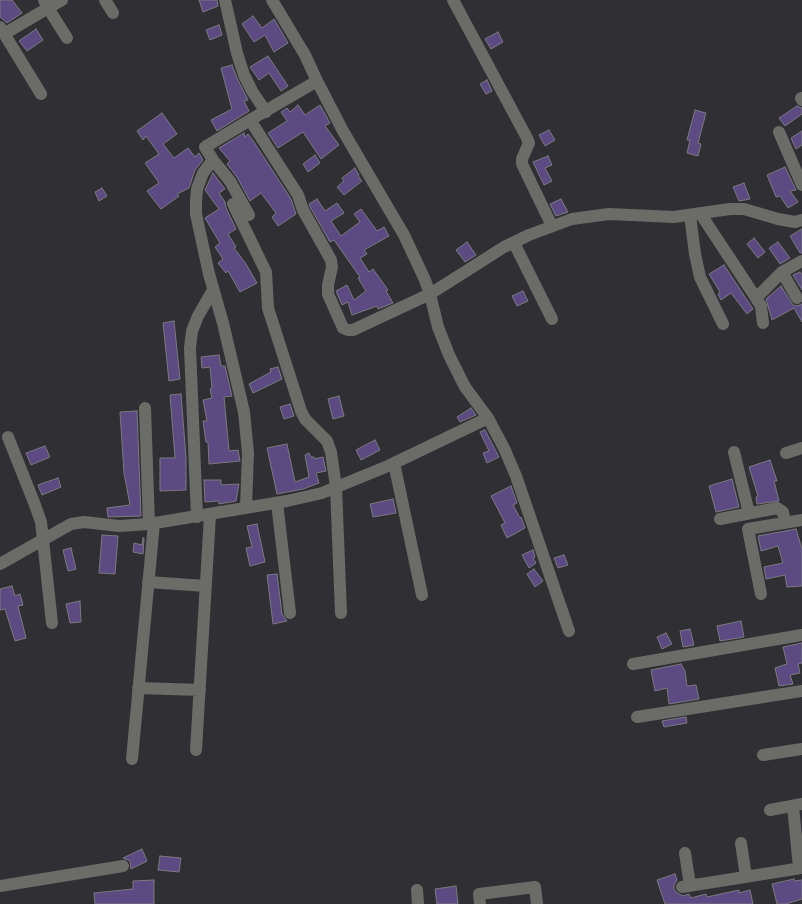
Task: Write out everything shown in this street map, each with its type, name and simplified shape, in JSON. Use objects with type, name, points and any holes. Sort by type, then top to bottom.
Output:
[{"type":"street","points":[[40,94],[2,31],[46,4],[62,0]]},
{"type":"street","points":[[105,0],[113,12]]},
{"type":"street","points":[[225,0],[244,75],[266,112]]},
{"type":"street","points":[[272,0],[305,55],[343,131],[404,235],[430,294],[438,327],[449,355],[465,387],[488,418],[516,476],[569,631]]},
{"type":"street","points":[[453,0],[527,138],[529,143],[522,159],[522,164],[552,226]]},
{"type":"street","points":[[46,4],[67,38]]},
{"type":"street","points":[[249,215],[230,181],[205,147],[317,81]]},
{"type":"street","points":[[250,120],[298,194],[303,210],[331,260],[332,267],[328,294],[343,328],[348,330],[352,330],[430,294],[514,243],[572,219],[609,214],[674,217],[744,209],[778,219],[795,222],[802,220]]},
{"type":"street","points":[[779,132],[797,161],[802,185]]},
{"type":"street","points":[[213,160],[203,173],[197,189],[197,219],[244,412],[248,453],[246,507]]},
{"type":"street","points":[[233,204],[263,262],[266,272],[268,308],[301,411],[305,419],[327,441],[331,452],[336,487],[341,613]]},
{"type":"street","points":[[695,214],[756,298],[761,306],[764,323]]},
{"type":"street","points":[[695,214],[695,254],[700,277],[723,324]]},
{"type":"street","points":[[514,243],[552,319]]},
{"type":"street","points":[[756,298],[782,272],[802,261]]},
{"type":"street","points":[[782,272],[797,298]]},
{"type":"street","points":[[196,750],[206,586],[204,516],[190,348],[192,331],[213,290]]},
{"type":"street","points":[[132,759],[152,523],[145,408]]},
{"type":"street","points":[[0,564],[44,541],[71,524],[84,522],[118,526],[152,523],[204,516],[322,493],[394,463],[488,418]]},
{"type":"street","points":[[8,437],[23,478],[36,505],[44,541],[52,623]]},
{"type":"street","points":[[786,453],[802,448]]},
{"type":"street","points":[[734,452],[749,513]]},
{"type":"street","points":[[394,463],[422,595]]},
{"type":"street","points":[[277,503],[290,612]]},
{"type":"street","points":[[720,519],[777,508],[783,512],[785,523]]},
{"type":"street","points":[[761,594],[748,529],[802,520]]},
{"type":"street","points":[[148,582],[206,586]]},
{"type":"street","points":[[633,664],[802,635]]},
{"type":"street","points":[[138,688],[200,690]]},
{"type":"street","points":[[637,717],[802,691]]},
{"type":"street","points":[[763,755],[802,749]]},
{"type":"street","points":[[685,853],[686,886],[800,868],[797,805],[770,810]]},
{"type":"street","points":[[741,843],[746,876]]},
{"type":"street","points":[[0,886],[123,866]]},
{"type":"street","points":[[480,904],[479,894],[535,887],[537,904]]},
{"type":"street","points":[[417,890],[418,904]]},
{"type":"building","points":[[0,0],[12,0],[22,13],[7,23],[0,17]]},
{"type":"building","points":[[199,0],[217,0],[218,6],[203,12]]},
{"type":"building","points":[[253,16],[262,28],[274,19],[288,43],[274,52],[265,35],[254,42],[242,24]]},
{"type":"building","points":[[219,25],[222,35],[210,40],[206,30]]},
{"type":"building","points":[[36,29],[43,40],[27,51],[19,41]]},
{"type":"building","points":[[498,32],[503,42],[491,49],[485,39]]},
{"type":"building","points":[[268,56],[288,86],[281,91],[269,73],[259,80],[250,67]]},
{"type":"building","points":[[232,65],[248,100],[244,101],[249,111],[217,131],[211,120],[232,109],[221,68]]},
{"type":"building","points":[[487,80],[492,91],[486,94],[480,84]]},
{"type":"building","points":[[298,105],[305,115],[320,105],[330,123],[325,126],[339,145],[321,159],[303,132],[278,148],[268,133],[287,121],[281,112],[287,108],[290,112]]},
{"type":"building","points":[[797,106],[802,108],[802,114],[785,126],[779,118]]},
{"type":"building","points":[[695,110],[706,113],[698,143],[701,144],[698,156],[687,153],[690,140],[687,140]]},
{"type":"building","points":[[162,113],[177,134],[163,144],[174,158],[188,148],[195,157],[199,153],[203,160],[195,170],[189,188],[177,194],[179,196],[161,209],[147,191],[159,183],[145,163],[159,154],[146,136],[143,140],[137,131]]},
{"type":"building","points":[[549,130],[555,140],[545,146],[539,135]]},
{"type":"building","points":[[802,131],[802,145],[796,149],[791,138]]},
{"type":"building","points":[[244,133],[245,137],[248,134],[254,142],[291,199],[296,214],[278,226],[272,217],[276,213],[261,193],[250,201],[237,177],[227,164],[230,161],[219,148]]},
{"type":"building","points":[[315,155],[320,163],[308,172],[303,164]]},
{"type":"building","points":[[548,156],[552,165],[545,168],[552,181],[544,185],[533,162]]},
{"type":"building","points":[[785,167],[796,190],[790,191],[798,202],[788,208],[780,196],[776,197],[767,175]]},
{"type":"building","points":[[355,168],[362,181],[344,195],[337,187],[344,181],[342,178]]},
{"type":"building","points":[[213,173],[225,189],[219,193],[225,202],[236,229],[228,234],[236,247],[234,248],[257,283],[240,292],[228,271],[226,273],[218,263],[223,259],[215,247],[220,243],[205,218],[219,209],[205,190]]},
{"type":"building","points":[[744,183],[750,199],[739,201],[733,187]]},
{"type":"building","points":[[102,188],[107,196],[99,201],[95,192]]},
{"type":"building","points":[[317,199],[325,211],[337,203],[344,213],[331,221],[341,236],[360,222],[354,214],[361,209],[377,231],[384,227],[389,236],[364,250],[367,254],[360,258],[369,272],[373,269],[388,290],[386,291],[393,303],[378,309],[377,306],[352,315],[348,302],[342,305],[336,291],[347,285],[354,300],[366,291],[358,278],[360,277],[334,240],[330,242],[310,207],[309,204]]},
{"type":"building","points":[[561,199],[568,212],[556,216],[550,204]]},
{"type":"building","points":[[802,229],[802,253],[800,253],[790,236]]},
{"type":"building","points":[[754,238],[765,252],[758,258],[747,244]]},
{"type":"building","points":[[467,242],[476,255],[465,262],[456,250]]},
{"type":"building","points":[[778,242],[790,258],[780,264],[769,248]]},
{"type":"building","points":[[724,265],[753,309],[747,314],[731,293],[721,300],[718,294],[720,292],[709,274]]},
{"type":"building","points":[[800,272],[802,275],[802,290],[793,275]]},
{"type":"building","points":[[781,286],[793,305],[802,304],[802,322],[794,308],[772,320],[766,299]]},
{"type":"building","points":[[523,291],[528,301],[517,306],[512,296]]},
{"type":"building","points":[[174,321],[180,379],[169,381],[163,323]]},
{"type":"building","points":[[219,355],[221,366],[225,366],[232,396],[224,397],[229,451],[238,450],[240,461],[209,464],[208,442],[206,442],[203,421],[207,421],[203,400],[212,398],[210,389],[212,388],[210,367],[202,368],[201,357]]},
{"type":"building","points":[[278,367],[282,379],[253,393],[249,384],[271,372],[270,369]]},
{"type":"building","points":[[181,394],[186,458],[186,490],[160,491],[160,458],[175,458],[170,395]]},
{"type":"building","points":[[339,396],[344,416],[333,419],[328,399]]},
{"type":"building","points":[[290,404],[294,416],[284,419],[280,407]]},
{"type":"building","points":[[471,408],[476,415],[460,422],[457,417]]},
{"type":"building","points":[[137,411],[141,516],[108,517],[107,508],[130,505],[124,473],[120,412]]},
{"type":"building","points":[[485,430],[499,457],[487,463],[483,453],[489,451],[480,432]]},
{"type":"building","points":[[375,440],[380,450],[361,460],[356,450]]},
{"type":"building","points":[[287,444],[295,482],[309,477],[305,455],[309,453],[314,459],[323,457],[326,471],[316,473],[319,483],[303,489],[277,494],[267,448]]},
{"type":"building","points":[[45,446],[50,457],[31,465],[26,453]]},
{"type":"building","points":[[770,460],[777,481],[774,481],[779,501],[757,504],[756,497],[758,496],[749,467]]},
{"type":"building","points":[[58,478],[61,487],[42,495],[38,485]]},
{"type":"building","points":[[732,479],[739,507],[716,512],[709,486]]},
{"type":"building","points":[[204,480],[221,480],[221,485],[239,484],[236,501],[219,504],[219,501],[205,502]]},
{"type":"building","points":[[511,486],[517,503],[513,505],[521,517],[525,528],[507,538],[501,525],[505,523],[491,496]]},
{"type":"building","points":[[393,499],[396,513],[373,517],[370,504]]},
{"type":"building","points":[[257,524],[265,562],[250,566],[246,548],[252,547],[247,526]]},
{"type":"building","points":[[796,529],[802,549],[802,586],[787,587],[785,575],[766,579],[764,567],[783,563],[778,546],[761,551],[758,536]]},
{"type":"building","points":[[102,535],[118,536],[115,574],[99,573]]},
{"type":"building","points":[[143,538],[143,554],[133,552],[134,543],[142,545]]},
{"type":"building","points":[[71,548],[76,569],[68,571],[63,550]]},
{"type":"building","points":[[533,550],[535,557],[533,558],[536,563],[529,568],[522,555]]},
{"type":"building","points":[[564,555],[568,565],[558,568],[554,558]]},
{"type":"building","points":[[534,569],[543,581],[535,587],[527,574]]},
{"type":"building","points":[[277,574],[282,614],[287,621],[273,624],[267,575]]},
{"type":"building","points":[[12,586],[15,596],[20,594],[23,605],[18,606],[26,638],[15,641],[5,609],[0,610],[0,589]]},
{"type":"building","points":[[80,601],[81,622],[70,623],[66,604]]},
{"type":"building","points":[[741,621],[744,637],[720,641],[717,626]]},
{"type":"building","points":[[690,629],[694,645],[683,647],[680,631]]},
{"type":"building","points":[[666,633],[672,644],[662,649],[657,637]]},
{"type":"building","points":[[802,643],[802,663],[798,664],[800,673],[790,675],[793,684],[779,686],[775,668],[787,664],[783,647]]},
{"type":"building","points":[[681,664],[685,671],[687,686],[696,685],[699,699],[669,704],[667,688],[655,691],[651,670]]},
{"type":"building","points":[[686,717],[687,723],[664,727],[662,721]]},
{"type":"building","points":[[142,849],[147,861],[131,869],[130,861],[123,858]]},
{"type":"building","points":[[160,856],[181,858],[179,872],[158,870]]},
{"type":"building","points":[[675,874],[677,880],[674,889],[683,896],[689,894],[691,898],[706,894],[707,897],[739,890],[739,893],[750,890],[753,904],[665,904],[657,880]]},
{"type":"building","points":[[794,879],[794,881],[802,880],[802,899],[786,904],[777,904],[772,884]]},
{"type":"building","points":[[154,880],[154,904],[95,904],[94,893],[133,889],[133,881]]},
{"type":"building","points":[[456,886],[458,904],[437,904],[435,889]]}]
